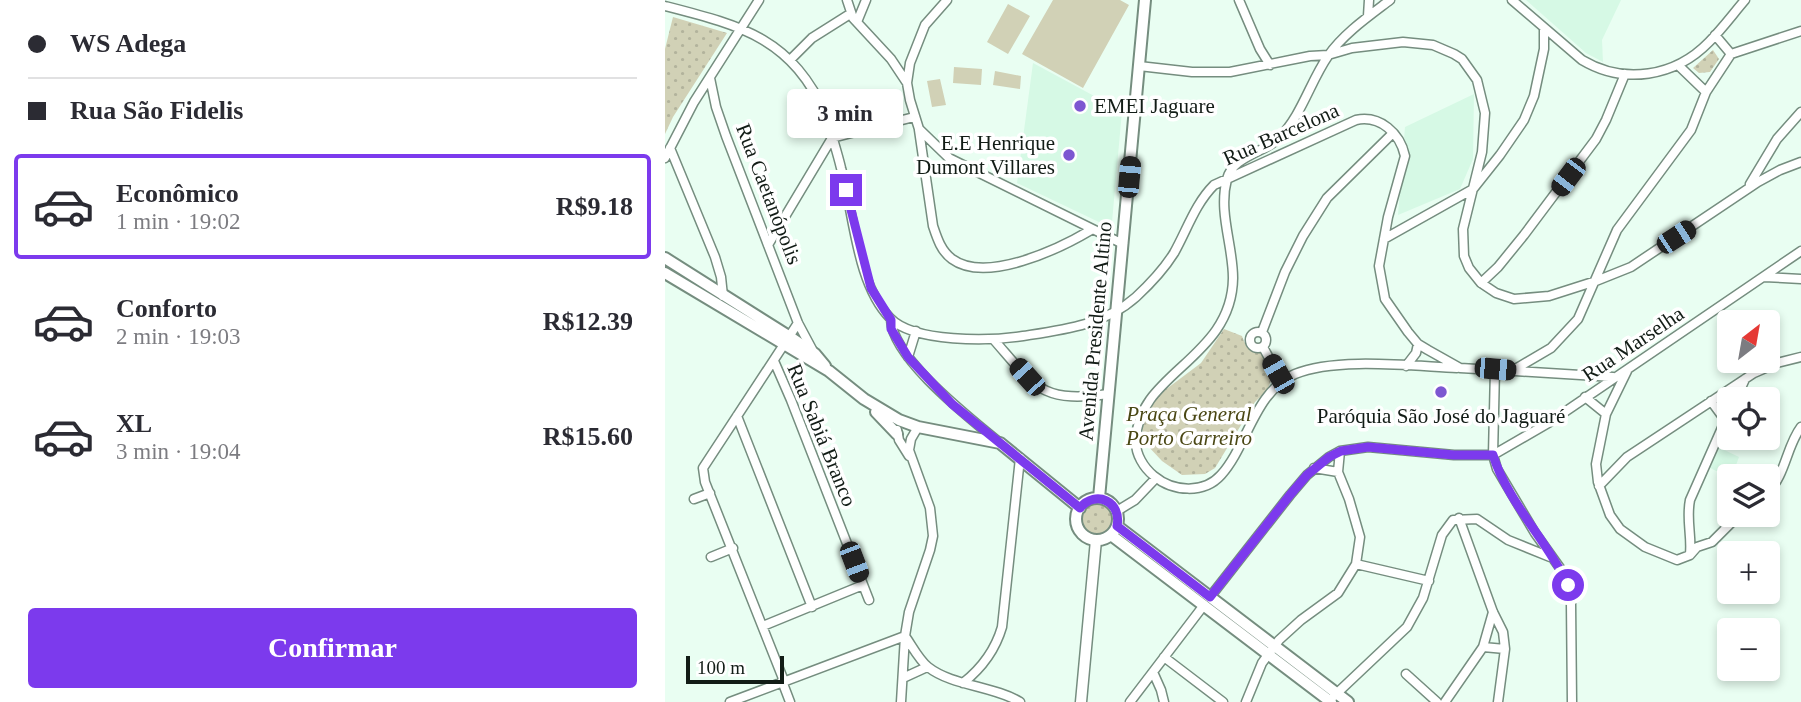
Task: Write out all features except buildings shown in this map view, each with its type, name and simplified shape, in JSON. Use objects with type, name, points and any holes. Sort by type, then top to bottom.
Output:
[{"type":"main road","name":"Avenida Presidente Altino","points":[[1099,498],[1145,0]]},
{"type":"main road","points":[[665,258],[722,300],[787,341]]},
{"type":"main road","points":[[665,272],[722,300]]},
{"type":"main road","name":"Rua Caetanópolis","points":[[787,341],[815,354],[829,370]]},
{"type":"main road","name":"Rua Caetanópolis","points":[[787,341],[829,370],[864,399],[899,420],[918,427],[1000,443]]},
{"type":"main road","points":[[864,399],[897,434]]},
{"type":"main road","points":[[1000,443],[1080,508]]},
{"type":"main road","points":[[1099,498],[1110,502],[1117,511],[1114,530],[1096,540],[1084,535],[1079,528],[1077,516],[1080,508],[1088,500],[1099,498]]},
{"type":"main road","points":[[1114,530],[1332,699]]},
{"type":"main road","points":[[1271,650],[1316,691],[1332,699],[1348,702]]},
{"type":"street","points":[[665,158],[681,124],[759,0]]},
{"type":"street","points":[[847,0],[850,14],[891,59],[907,83]]},
{"type":"street","points":[[857,22],[866,0]]},
{"type":"street","points":[[947,0],[920,33],[910,62],[907,83],[919,129],[921,157],[937,240],[954,260],[983,267],[1008,265],[1076,239],[1091,230]]},
{"type":"street","points":[[1239,0],[1260,49],[1270,65]]},
{"type":"street","points":[[1369,0],[1369,16]]},
{"type":"street","points":[[1390,0],[1328,55],[1293,120],[1280,138],[1237,164],[1227,177],[1224,205],[1233,275],[1227,310],[1204,348],[1159,388],[1143,409],[1135,438],[1141,460],[1156,478],[1181,489],[1199,488],[1216,480],[1227,467],[1254,416],[1282,382],[1295,374],[1324,366],[1495,369],[1615,377]]},
{"type":"street","points":[[1512,0],[1571,52],[1595,68],[1625,75],[1647,75],[1678,65],[1715,35],[1745,0]]},
{"type":"street","points":[[665,6],[742,27],[772,45],[790,60],[816,92],[827,117],[871,288],[891,320],[891,329],[908,357],[952,404],[1000,443]]},
{"type":"street","points":[[790,60],[813,38],[850,14]]},
{"type":"street","points":[[1384,239],[1473,189],[1515,135],[1528,112],[1540,70],[1544,28]]},
{"type":"street","points":[[1512,371],[1541,356],[1568,332],[1578,319],[1617,230],[1691,130],[1706,92],[1731,54],[1801,31]]},
{"type":"street","points":[[1715,35],[1731,54]]},
{"type":"street","points":[[1139,66],[1206,73],[1403,42],[1433,45],[1462,59],[1479,86],[1485,113],[1482,152],[1465,217],[1462,242],[1464,256],[1469,268],[1481,283],[1504,297],[1522,299],[1549,296],[1630,267],[1744,192],[1780,170],[1801,162]]},
{"type":"street","points":[[1257,67],[1260,49]]},
{"type":"street","points":[[1678,65],[1706,92]]},
{"type":"street","points":[[1481,283],[1524,235],[1596,139],[1607,120],[1625,75]]},
{"type":"street","name":"Rua Caetanópolis","points":[[710,78],[716,107],[768,246],[798,323],[815,354]]},
{"type":"street","points":[[1744,192],[1781,133],[1801,112]]},
{"type":"street","points":[[768,246],[832,138],[914,117]]},
{"type":"street","name":"Rua Barcelona","points":[[891,320],[938,337],[993,340],[1075,327],[1114,313],[1135,297],[1166,265],[1214,185],[1356,120],[1370,119],[1393,132]]},
{"type":"street","points":[[919,129],[949,158],[1123,244]]},
{"type":"street","points":[[1262,332],[1285,272],[1303,236],[1327,198],[1393,132],[1405,156],[1379,266],[1385,299],[1418,344],[1460,368]]},
{"type":"street","points":[[670,148],[715,257],[722,300]]},
{"type":"street","points":[[1767,158],[1771,166],[1780,170]]},
{"type":"street","name":"Rua Marselha","points":[[1493,455],[1550,422],[1801,251]]},
{"type":"street","points":[[1764,277],[1801,279]]},
{"type":"street","points":[[790,702],[764,626],[703,474],[706,463],[798,323]]},
{"type":"street","points":[[908,357],[916,331]]},
{"type":"street","points":[[1262,332],[1267,340],[1263,347]]},
{"type":"street","points":[[1262,332],[1253,333],[1250,341],[1254,347],[1263,347]]},
{"type":"street","points":[[993,340],[1027,377],[1048,393],[1063,397],[1109,394]]},
{"type":"street","points":[[1406,366],[1416,353],[1418,344]]},
{"type":"street","points":[[1263,347],[1282,382]]},
{"type":"street","points":[[1599,486],[1627,457],[1745,379],[1769,366],[1801,357]]},
{"type":"street","name":"Rua Sabiá Branco","points":[[773,361],[791,400],[869,600]]},
{"type":"street","points":[[1495,369],[1493,455],[1497,469],[1568,585],[1571,603],[1572,702]]},
{"type":"street","points":[[1627,370],[1606,414],[1596,464],[1599,486],[1610,515],[1626,534],[1645,547],[1677,560],[1690,555],[1697,547],[1712,542],[1727,527]]},
{"type":"street","points":[[1741,387],[1745,379]]},
{"type":"street","points":[[1585,397],[1606,414]]},
{"type":"street","points":[[1711,401],[1717,407]]},
{"type":"street","points":[[737,416],[812,607]]},
{"type":"street","points":[[892,702],[902,700],[909,612],[933,536],[930,508],[911,458],[897,434],[899,420]]},
{"type":"street","points":[[911,458],[909,444],[918,427]]},
{"type":"street","points":[[1780,474],[1801,427]]},
{"type":"street","points":[[1690,555],[1690,500],[1717,439]]},
{"type":"street","points":[[1130,702],[1290,495],[1314,468],[1329,457],[1341,451],[1368,447],[1454,455],[1493,455]]},
{"type":"street","points":[[1246,702],[1254,680],[1271,650],[1301,620],[1338,593],[1356,564],[1360,546],[1359,527],[1338,472],[1341,451]]},
{"type":"street","points":[[963,683],[977,672],[995,649],[1002,627],[1020,458]]},
{"type":"street","points":[[1314,468],[1338,472]]},
{"type":"street","points":[[1117,511],[1135,500],[1156,478]]},
{"type":"street","points":[[694,499],[710,493]]},
{"type":"street","points":[[1332,699],[1407,627],[1419,607],[1442,534],[1450,522],[1459,518],[1476,519],[1519,545],[1551,558]]},
{"type":"street","points":[[1459,518],[1493,612],[1503,632],[1505,649],[1498,702]]},
{"type":"street","points":[[1519,545],[1535,533]]},
{"type":"street","points":[[1081,702],[1096,540]]},
{"type":"street","points":[[711,557],[733,548]]},
{"type":"street","points":[[1356,564],[1429,581]]},
{"type":"street","points":[[764,626],[863,585]]},
{"type":"street","points":[[1445,702],[1483,648],[1493,612]]},
{"type":"street","points":[[905,636],[927,667],[963,683],[1007,695],[1020,702]]},
{"type":"street","points":[[730,702],[905,636]]},
{"type":"street","points":[[1483,648],[1505,649]]},
{"type":"street","points":[[1164,657],[1223,702]]},
{"type":"street","points":[[903,678],[927,667]]},
{"type":"street","points":[[1153,672],[1164,702]]},
{"type":"street","points":[[1406,674],[1437,702]]},
{"type":"street","points":[[1316,691],[1322,702]]},
{"type":"shaded area","points":[[1526,0],[1621,0],[1602,40],[1603,62],[1586,53]]},
{"type":"shaded area","name":"E.E Henrique Dumont Villares","points":[[1033,63],[1122,111],[1112,222],[1109,224],[1101,223],[1017,183]]},
{"type":"shaded area","points":[[1474,94],[1473,159],[1460,189],[1398,215],[1405,127]]},
{"type":"shaded area","points":[[1717,450],[1739,457],[1736,464],[1717,464],[1717,471],[1710,468]]},
{"type":"green space","points":[[1053,0],[1120,0],[1129,5],[1083,88],[1022,54]]},
{"type":"green space","points":[[1008,4],[1030,16],[1008,54],[987,42]]},
{"type":"green space","points":[[673,17],[727,33],[665,134],[665,49]]},
{"type":"green space","points":[[1713,50],[1719,59],[1710,72],[1699,73],[1693,68]]},
{"type":"green space","points":[[954,67],[982,69],[981,85],[953,83]]},
{"type":"green space","points":[[995,71],[1021,76],[1020,89],[993,85]]},
{"type":"green space","points":[[940,79],[946,105],[932,107],[927,81]]},
{"type":"green space","name":"Praça General Porto Carreiro","points":[[1224,329],[1242,336],[1249,349],[1261,353],[1271,381],[1215,468],[1205,474],[1182,475],[1162,461],[1147,445],[1142,429],[1149,409],[1161,393],[1201,363]]},
{"type":"green space","points":[[1098,502],[1109,507],[1114,518],[1109,529],[1098,534],[1087,529],[1082,518],[1087,507]]},
{"type":"place","name":"EMEI Jaguare","points":[[1080,106]]},
{"type":"place","name":"E.E Henrique Dumont Villares","points":[[1069,155]]},
{"type":"place","name":"Paróquia São José do Jaguaré","points":[[1441,392]]},
{"type":"route","points":[[846,190],[871,288],[891,320],[891,329],[908,357],[952,404],[1080,508],[1085,502],[1095,498],[1110,502],[1117,511],[1117,526],[1210,597],[1314,468],[1341,451],[1368,447],[1454,455],[1493,455],[1497,469],[1568,585]]}]
